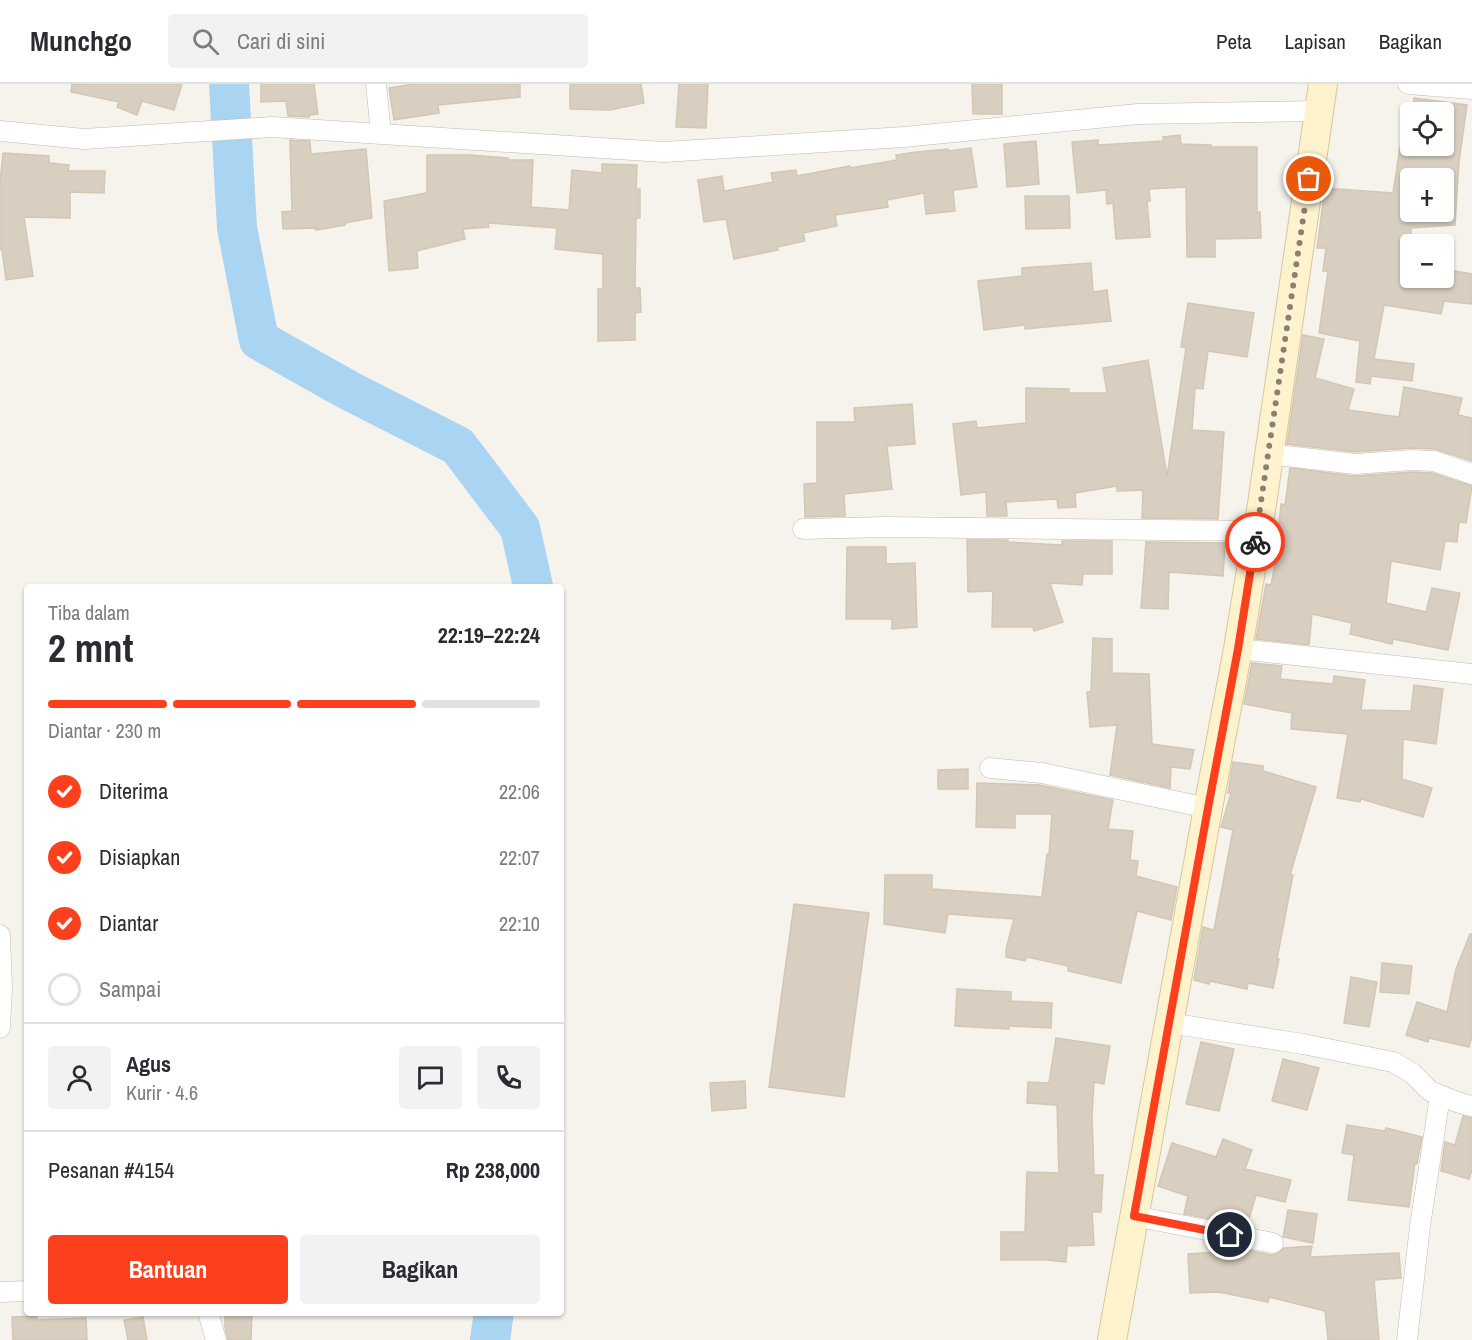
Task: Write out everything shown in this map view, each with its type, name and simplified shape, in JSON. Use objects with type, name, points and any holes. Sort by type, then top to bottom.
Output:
[{"type":"street","points":[[376,84],[381,133]]},
{"type":"street","points":[[1408,84],[1472,89]]},
{"type":"street","points":[[0,131],[84,139],[272,127],[664,152],[904,137],[1321,97],[1238,649],[1198,806],[1169,1023],[1112,1340]]},
{"type":"street","points":[[1269,454],[1355,464],[1412,460],[1434,461],[1472,474]]},
{"type":"street","points":[[803,529],[884,527],[1257,531]]},
{"type":"street","points":[[1238,649],[1472,674]]},
{"type":"street","points":[[990,768],[1042,773],[1198,806]]},
{"type":"street","points":[[0,935],[2,988],[0,1028]]},
{"type":"street","points":[[1169,1023],[1303,1044],[1393,1062],[1412,1073],[1430,1091],[1472,1106]]},
{"type":"street","points":[[1407,1340],[1420,1226],[1440,1096]]},
{"type":"street","points":[[1134,1216],[1273,1243]]},
{"type":"street","points":[[0,1292],[24,1291]]},
{"type":"street","points":[[209,1316],[216,1340]]},
{"type":"building","points":[[72,84],[182,84],[174,110],[142,101],[137,115],[117,107],[119,102],[71,92]]},
{"type":"building","points":[[261,84],[314,84],[318,114],[309,115],[309,117],[288,116],[286,101],[261,102]]},
{"type":"building","points":[[414,84],[520,84],[520,97],[438,105],[439,113],[394,120],[389,88]]},
{"type":"building","points":[[570,84],[641,84],[644,103],[610,110],[570,109]]},
{"type":"building","points":[[679,84],[708,84],[706,128],[676,127]]},
{"type":"building","points":[[972,84],[1002,84],[1002,114],[973,114]]},
{"type":"building","points":[[1414,98],[1444,102],[1413,102]]},
{"type":"building","points":[[1454,103],[1467,105],[1459,162],[1455,225],[1411,228],[1411,234],[1400,234],[1400,288],[1454,288],[1454,271],[1472,274],[1472,304],[1444,301],[1441,314],[1384,305],[1374,359],[1414,364],[1412,381],[1371,376],[1370,384],[1356,382],[1360,341],[1319,333],[1328,271],[1323,271],[1326,248],[1317,248],[1325,188],[1393,193],[1400,147],[1400,156],[1454,156]]},
{"type":"building","points":[[1180,135],[1181,144],[1211,145],[1211,147],[1257,147],[1257,213],[1260,212],[1261,238],[1215,239],[1215,257],[1187,257],[1186,187],[1149,189],[1150,201],[1147,201],[1150,237],[1116,239],[1113,203],[1107,204],[1106,190],[1077,193],[1072,142],[1098,140],[1098,145],[1163,141],[1163,137]]},
{"type":"building","points":[[290,140],[310,141],[311,154],[366,149],[372,218],[316,230],[316,228],[283,229],[282,212],[292,211]]},
{"type":"building","points":[[1036,141],[1039,184],[1007,187],[1004,144]]},
{"type":"building","points":[[971,148],[977,187],[953,190],[955,211],[926,214],[924,193],[887,200],[888,207],[835,215],[837,226],[803,233],[805,241],[777,247],[778,250],[734,259],[726,219],[704,222],[698,180],[722,176],[724,191],[773,182],[771,173],[796,170],[797,176],[897,160],[896,155]]},
{"type":"building","points":[[3,153],[49,156],[49,163],[69,165],[68,171],[105,171],[104,193],[70,192],[70,218],[24,217],[33,276],[6,280],[2,249],[0,250],[0,182]]},
{"type":"building","points":[[427,155],[470,155],[508,158],[508,160],[533,160],[531,207],[569,210],[572,170],[602,173],[602,164],[637,165],[636,189],[640,189],[640,218],[636,218],[635,288],[640,288],[641,312],[635,313],[635,340],[598,341],[598,289],[603,289],[603,254],[555,249],[557,228],[488,223],[489,227],[463,229],[465,239],[417,251],[418,268],[389,271],[384,201],[426,193]]},
{"type":"building","points":[[1025,196],[1069,196],[1070,228],[1026,229]]},
{"type":"building","points":[[1091,263],[1093,292],[1107,290],[1111,321],[1025,329],[1025,325],[984,330],[978,281],[1022,276],[1022,268]]},
{"type":"building","points":[[1188,303],[1254,313],[1247,357],[1208,351],[1203,389],[1195,388],[1192,430],[1224,432],[1218,519],[1142,518],[1143,490],[1117,491],[1117,486],[1075,493],[1076,507],[1058,508],[1057,499],[1006,502],[1007,516],[987,516],[986,492],[961,495],[953,424],[976,421],[977,428],[1026,423],[1026,388],[1069,389],[1069,393],[1107,393],[1103,368],[1148,360],[1167,476],[1186,348],[1181,347]]},
{"type":"building","points":[[1303,335],[1324,339],[1315,378],[1354,389],[1348,410],[1399,417],[1404,387],[1462,398],[1458,415],[1472,418],[1472,461],[1435,449],[1411,448],[1355,452],[1287,444]]},
{"type":"building","points":[[912,404],[915,444],[887,446],[892,489],[844,494],[845,516],[805,517],[804,484],[817,483],[817,422],[855,422],[854,408]]},
{"type":"building","points":[[1290,468],[1354,476],[1432,473],[1472,486],[1466,523],[1459,522],[1457,542],[1445,541],[1440,570],[1391,561],[1386,603],[1426,612],[1432,588],[1460,593],[1448,650],[1393,639],[1392,644],[1350,634],[1352,623],[1312,614],[1309,645],[1256,639],[1266,584],[1271,585],[1281,534],[1278,534],[1281,504],[1285,505]]},
{"type":"building","points":[[967,540],[1008,540],[1008,542],[1062,545],[1062,541],[1112,541],[1112,574],[1083,574],[1082,585],[1050,583],[1063,622],[1034,631],[1033,627],[992,627],[993,591],[968,592]]},
{"type":"building","points":[[1146,542],[1225,543],[1223,576],[1169,572],[1168,609],[1141,608]]},
{"type":"building","points":[[847,547],[886,547],[886,564],[915,563],[917,627],[892,629],[892,619],[846,619]]},
{"type":"building","points":[[1093,638],[1112,639],[1112,673],[1149,674],[1152,744],[1194,750],[1190,769],[1171,767],[1170,788],[1110,775],[1117,725],[1090,727],[1087,692],[1091,692]]},
{"type":"building","points":[[1252,663],[1282,666],[1280,679],[1333,684],[1334,676],[1365,680],[1361,710],[1411,711],[1414,685],[1443,689],[1436,744],[1403,739],[1402,779],[1432,788],[1423,817],[1361,799],[1360,802],[1337,798],[1348,734],[1291,729],[1292,713],[1244,704]]},
{"type":"building","points":[[1233,762],[1263,766],[1263,771],[1316,787],[1290,875],[1293,875],[1273,988],[1248,983],[1247,989],[1194,980],[1203,927],[1214,930],[1233,830],[1221,827],[1231,793],[1228,793]]},
{"type":"building","points":[[968,769],[968,789],[938,789],[938,770]]},
{"type":"building","points":[[977,783],[1040,785],[1113,800],[1108,829],[1133,831],[1130,860],[1138,861],[1136,876],[1177,887],[1171,920],[1137,911],[1121,983],[1068,971],[1068,966],[1027,957],[1025,961],[1006,957],[1014,919],[948,914],[945,933],[884,924],[885,875],[932,875],[932,889],[1042,897],[1047,854],[1049,854],[1052,814],[1015,814],[1015,828],[976,827]]},
{"type":"building","points":[[794,904],[869,913],[844,1097],[769,1087]]},
{"type":"building","points":[[1470,934],[1472,934],[1472,1036],[1469,1047],[1429,1038],[1428,1042],[1406,1035],[1417,1002],[1447,1012],[1456,969]]},
{"type":"building","points":[[1382,963],[1412,966],[1409,994],[1380,992]]},
{"type":"building","points":[[1351,977],[1377,982],[1369,1027],[1344,1023]]},
{"type":"building","points":[[957,989],[1011,992],[1011,1001],[1052,1003],[1051,1028],[1009,1026],[1009,1029],[955,1026]]},
{"type":"building","points":[[1056,1038],[1110,1046],[1104,1084],[1094,1082],[1092,1115],[1094,1175],[1103,1175],[1101,1212],[1092,1212],[1094,1245],[1067,1246],[1066,1262],[1001,1260],[1001,1232],[1025,1232],[1027,1172],[1059,1173],[1057,1105],[1027,1103],[1028,1082],[1049,1083]]},
{"type":"building","points":[[1201,1042],[1234,1049],[1219,1111],[1186,1104]]},
{"type":"building","points":[[1283,1059],[1319,1068],[1307,1110],[1272,1101]]},
{"type":"building","points":[[745,1081],[746,1108],[712,1111],[710,1083]]},
{"type":"building","points":[[1463,1116],[1472,1118],[1472,1170],[1469,1179],[1441,1171],[1445,1142],[1455,1145]]},
{"type":"building","points":[[1347,1125],[1385,1131],[1386,1128],[1422,1137],[1417,1164],[1415,1163],[1409,1207],[1348,1200],[1354,1155],[1342,1153]]},
{"type":"building","points":[[1223,1139],[1252,1150],[1245,1169],[1291,1180],[1285,1202],[1256,1195],[1247,1226],[1184,1214],[1188,1196],[1158,1186],[1172,1143],[1216,1157]]},
{"type":"building","points":[[1288,1210],[1317,1214],[1313,1243],[1283,1237]]},
{"type":"building","points":[[1312,1246],[1310,1257],[1399,1253],[1401,1278],[1374,1280],[1379,1340],[1328,1340],[1325,1311],[1269,1297],[1268,1302],[1219,1292],[1190,1293],[1188,1254],[1247,1250],[1271,1255],[1277,1254],[1284,1248]]},
{"type":"building","points":[[37,1316],[37,1320],[86,1318],[87,1340],[13,1340],[12,1317]]},
{"type":"building","points":[[225,1316],[252,1316],[251,1340],[228,1340]]},
{"type":"building","points":[[143,1317],[147,1340],[128,1340],[124,1320]]},
{"type":"waterway","points":[[229,84],[237,228],[259,340],[348,390],[458,446],[520,528],[533,584]]},
{"type":"waterway","points":[[490,1340],[493,1316]]},
{"type":"way so far","points":[[1255,542],[1309,179]]},
{"type":"route","points":[[1230,1235],[1134,1216],[1238,649],[1255,542]]}]
